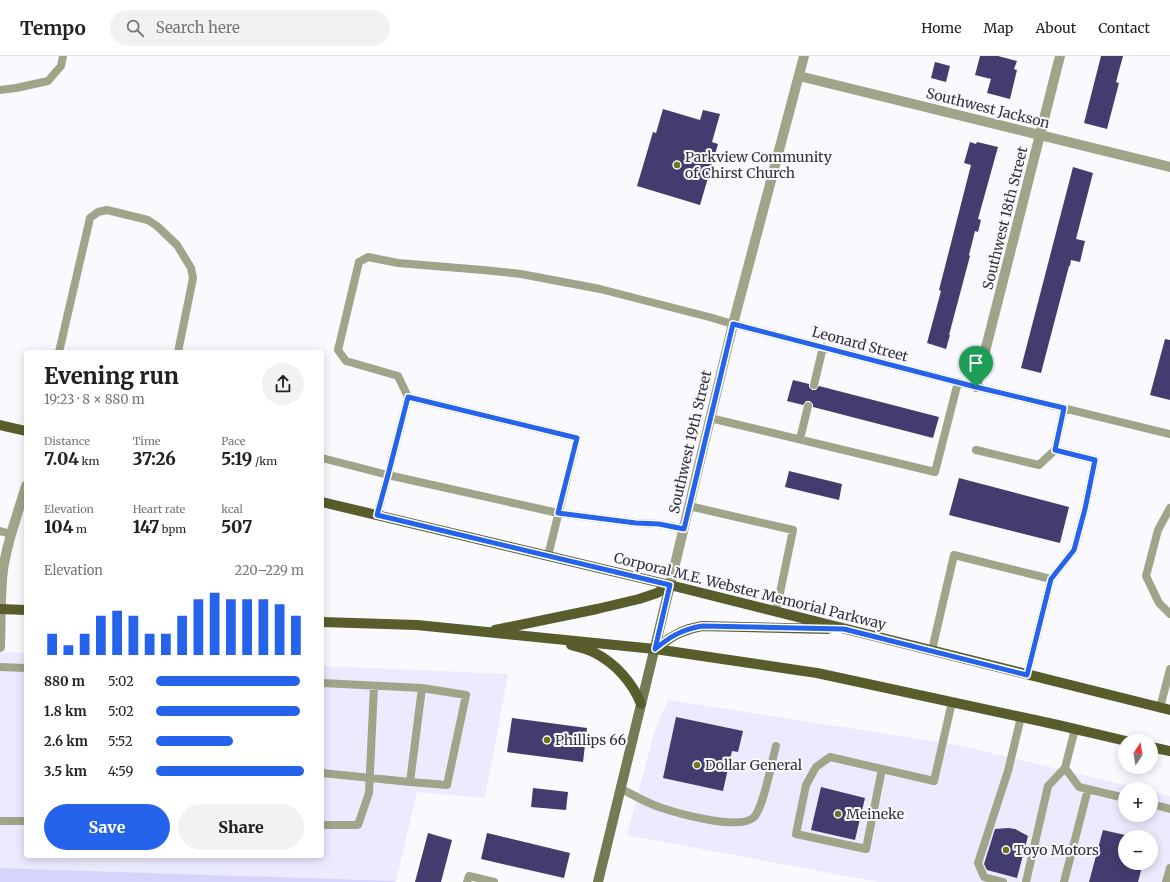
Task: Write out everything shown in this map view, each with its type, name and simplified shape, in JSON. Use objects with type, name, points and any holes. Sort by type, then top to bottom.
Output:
[{"type":"main road","points":[[0,425],[24,431]]},
{"type":"main road","name":"Corporal M.E. Webster Memorial Parkway","points":[[324,502],[670,585],[1165,709]]},
{"type":"main road","points":[[486,632],[639,599],[657,593],[670,585]]},
{"type":"main road","points":[[0,610],[24,610]]},
{"type":"main road","points":[[324,622],[417,625],[655,649],[817,673],[1118,739]]},
{"type":"main road","points":[[655,649],[670,637],[687,628],[702,626],[844,629]]},
{"type":"main road","points":[[552,639],[595,652],[616,668],[631,684],[642,704]]},
{"type":"main road","points":[[1158,749],[1170,752]]},
{"type":"street","name":"Southwest 19th Street","points":[[598,882],[733,324],[804,56]]},
{"type":"street","name":"Southwest 18th Street","points":[[976,387],[1060,56]]},
{"type":"street","name":"Southwest Jackson","points":[[799,76],[1170,167]]},
{"type":"street","points":[[0,647],[0,610],[4,569],[11,534],[24,492]]},
{"type":"lane","points":[[0,90],[48,81],[61,66],[63,56]]},
{"type":"lane","points":[[59,350],[90,218],[98,212],[107,210],[148,220],[157,226],[177,245],[191,268],[193,278],[178,350]]},
{"type":"lane","name":"Leonard Street","points":[[408,397],[398,376],[346,361],[338,350],[359,262],[368,257],[398,263],[522,274],[600,289],[709,316],[733,324],[976,387],[1170,434]]},
{"type":"lane","points":[[814,385],[823,347]]},
{"type":"lane","points":[[710,418],[935,472],[958,382]]},
{"type":"lane","points":[[377,515],[408,397],[577,438],[548,556]]},
{"type":"lane","points":[[800,439],[808,406]]},
{"type":"lane","points":[[976,450],[1039,466],[1055,450],[1064,408]]},
{"type":"lane","points":[[1027,675],[1051,579],[1074,550],[1085,509],[1095,460],[1055,450]]},
{"type":"lane","points":[[324,459],[388,475],[558,513],[636,523],[659,524],[684,529]]},
{"type":"lane","points":[[689,506],[793,530],[776,612]]},
{"type":"lane","points":[[1170,508],[1158,530],[1146,576],[1159,604],[1170,614]]},
{"type":"lane","points":[[0,531],[11,534]]},
{"type":"lane","points":[[932,650],[954,555],[1051,579]]},
{"type":"lane","points":[[0,667],[24,668]]},
{"type":"lane","points":[[1165,709],[1170,669]]},
{"type":"lane","points":[[324,683],[422,688],[466,695],[447,785],[324,773]]},
{"type":"lane","points":[[324,825],[358,825],[370,793],[374,686]]},
{"type":"lane","points":[[410,782],[422,688]]},
{"type":"lane","points":[[882,769],[866,849],[796,834],[806,785],[816,767],[830,757],[882,769],[934,781],[952,702]]},
{"type":"lane","points":[[1003,882],[984,877],[978,862],[1008,771],[1021,717]]},
{"type":"lane","points":[[1026,882],[1048,786],[1065,768],[1075,729]]},
{"type":"lane","points":[[621,789],[661,808],[688,816],[720,822],[743,822],[753,818],[760,807],[776,746]]},
{"type":"lane","points":[[1065,768],[1079,787],[1118,796]]},
{"type":"lane","points":[[1064,882],[1088,789]]},
{"type":"lane","points":[[1158,806],[1170,809]]},
{"type":"lane","points":[[0,821],[24,821]]},
{"type":"lane","points":[[1166,882],[1170,868]]},
{"type":"lane","points":[[467,882],[469,876],[494,882]]},
{"type":"shaded area","points":[[0,652],[24,653],[24,858],[324,858],[324,666],[508,674],[485,798],[417,792],[396,881],[0,868]]},
{"type":"shaded area","points":[[668,700],[958,745],[1118,783],[1118,822],[1158,822],[1158,793],[1170,796],[1170,882],[879,882],[627,835],[655,730]]},
{"type":"shaded area","points":[[0,868],[396,881],[0,882]]},
{"type":"building","points":[[980,56],[998,56],[1017,61],[1014,69],[1017,70],[1010,99],[987,93],[991,79],[975,75]]},
{"type":"building","points":[[1101,56],[1123,56],[1116,82],[1119,83],[1107,129],[1084,123]]},
{"type":"building","points":[[935,62],[950,66],[946,82],[931,78]]},
{"type":"building","name":"Parkview Community of Chirst Church","points":[[663,109],[700,120],[703,110],[720,114],[712,142],[718,144],[700,205],[637,186],[653,132],[656,133]]},
{"type":"building","points":[[970,142],[976,144],[977,142],[998,147],[978,219],[981,220],[978,232],[975,231],[946,349],[927,343],[971,165],[964,163]]},
{"type":"building","points":[[1073,167],[1093,173],[1076,239],[1085,241],[1080,262],[1071,260],[1069,266],[1041,373],[1021,368]]},
{"type":"building","points":[[1165,339],[1170,340],[1170,400],[1150,395]]},
{"type":"building","points":[[793,380],[809,384],[809,387],[812,390],[816,390],[819,386],[939,417],[933,438],[813,407],[813,404],[810,401],[806,401],[803,405],[787,401]]},
{"type":"building","points":[[789,471],[842,484],[839,500],[785,487]]},
{"type":"building","points":[[959,478],[1069,507],[1060,543],[949,515]]},
{"type":"building","name":"Dollar General","points":[[676,717],[743,731],[738,752],[732,751],[723,791],[663,778]]},
{"type":"building","name":"Phillips 66","points":[[512,718],[587,728],[583,762],[507,752]]},
{"type":"building","name":"Meineke","points":[[821,787],[865,798],[855,840],[811,830]]},
{"type":"building","points":[[533,788],[568,792],[566,810],[531,807]]},
{"type":"building","name":"Toyo Motors","points":[[995,829],[1015,829],[1028,836],[1017,878],[987,870],[984,864]]},
{"type":"building","points":[[1103,830],[1118,833],[1118,870],[1141,870],[1138,882],[1089,882]]},
{"type":"building","points":[[428,833],[452,840],[441,882],[415,882]]},
{"type":"building","points":[[487,833],[570,853],[564,878],[481,859]]},
{"type":"place","name":"Parkview Community of Chirst Church","points":[[677,165]]},
{"type":"place","name":"Phillips 66","points":[[547,740]]},
{"type":"place","name":"Dollar General","points":[[697,765]]},
{"type":"place","name":"Meineke","points":[[838,814]]},
{"type":"place","name":"Toyo Motors","points":[[1006,850]]},
{"type":"route","points":[[733,324],[976,387],[1064,408],[1055,450],[1095,460],[1085,509],[1074,550],[1051,579],[1027,675],[844,629],[702,626],[687,628],[670,637],[655,649],[670,585],[377,515],[408,397],[577,438],[558,513],[636,523],[659,524],[684,529],[733,324]]}]
